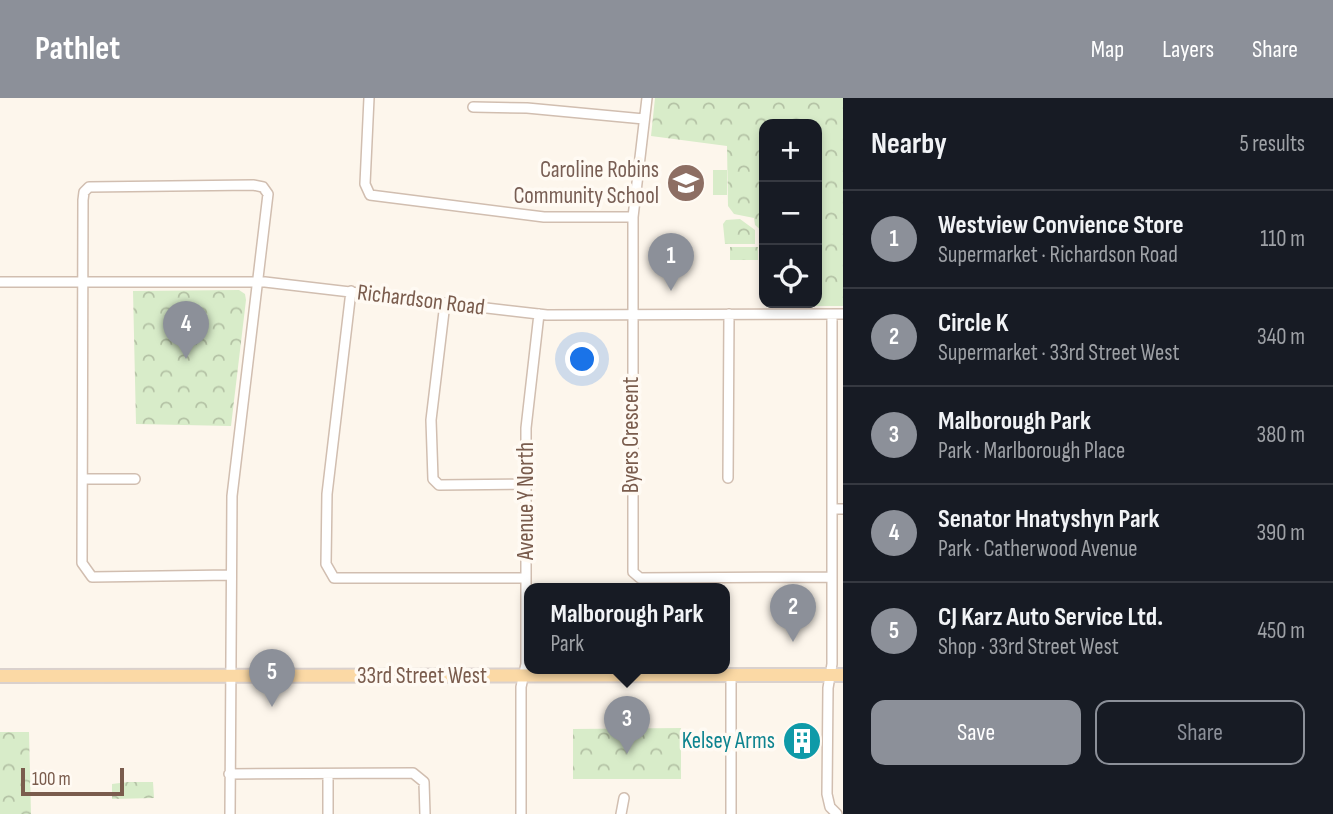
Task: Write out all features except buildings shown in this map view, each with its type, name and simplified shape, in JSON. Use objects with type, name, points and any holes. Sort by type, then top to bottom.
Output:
[{"type":"main road","name":"33rd Street West","points":[[0,677],[843,675]]},
{"type":"street","points":[[369,98],[365,184],[370,195],[544,217],[633,217]]},
{"type":"street","name":"Byers Crescent","points":[[647,98],[633,217],[631,566],[636,576],[832,577]]},
{"type":"street","points":[[473,107],[527,107],[644,119]]},
{"type":"street","points":[[230,814],[233,487],[268,194],[263,187],[253,185],[89,187],[84,192],[82,563],[87,574],[231,575]]},
{"type":"street","name":"Richardson Road","points":[[0,282],[257,282],[539,314],[843,314]]},
{"type":"street","points":[[351,291],[327,494],[326,565],[329,572],[334,579],[526,578]]},
{"type":"street","points":[[445,303],[431,420],[433,479],[439,485],[526,484]]},
{"type":"street","name":"Avenue Y North","points":[[526,583],[527,413],[539,314]]},
{"type":"street","points":[[728,478],[729,314]]},
{"type":"street","points":[[832,315],[832,577],[827,794],[830,807],[836,814]]},
{"type":"street","points":[[83,479],[135,479]]},
{"type":"street","points":[[832,509],[843,509]]},
{"type":"street","name":"Avenue Y North","points":[[521,814],[524,643]]},
{"type":"street","points":[[731,676],[731,814]]},
{"type":"street","points":[[229,774],[413,773],[424,782],[425,814]]},
{"type":"street","points":[[328,774],[328,814]]},
{"type":"street","points":[[621,814],[624,798]]},
{"type":"green space","points":[[655,98],[843,98],[843,306],[822,306],[822,119],[759,119],[759,229],[754,218],[734,214],[728,206],[727,146],[651,136]]},
{"type":"green space","points":[[713,170],[727,170],[727,195],[713,195]]},
{"type":"green space","points":[[740,219],[755,230],[755,244],[725,244],[723,224],[726,220]]},
{"type":"green space","points":[[730,247],[758,247],[758,260],[730,260]]},
{"type":"green space","points":[[239,290],[245,294],[246,300],[231,426],[136,424],[133,291]]},
{"type":"green space","points":[[681,728],[681,779],[573,779],[573,729]]},
{"type":"green space","points":[[0,732],[29,732],[31,814],[0,814]]},
{"type":"green space","points":[[153,782],[154,798],[112,799],[112,784]]},
{"type":"place","name":"Caroline Robins Community School","points":[[686,183]]},
{"type":"place","name":"Westview Convience Store","points":[[671,291]]},
{"type":"place","name":"Senator Hnatyshyn Park","points":[[186,359]]},
{"type":"place","name":"Circle K","points":[[793,642]]},
{"type":"place","name":"CJ Karz Auto Service Ltd.","points":[[272,707]]},
{"type":"place","name":"Kelsey Arms","points":[[802,741]]},
{"type":"place","name":"Malborough Park","points":[[627,754]]}]
